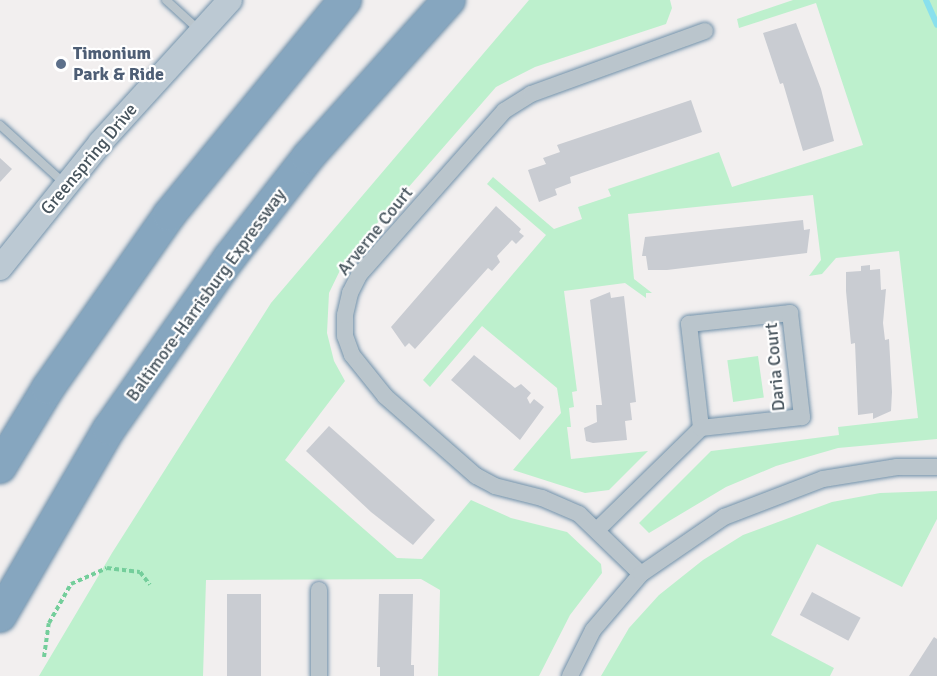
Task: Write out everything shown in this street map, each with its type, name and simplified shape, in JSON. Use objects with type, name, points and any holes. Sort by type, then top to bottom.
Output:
[{"type":"highway","points":[[0,467],[48,388],[169,215],[345,0]]},
{"type":"highway","name":"Baltimore-Harrisburg Expressway","points":[[0,616],[109,429],[217,274],[308,157],[449,0]]},
{"type":"main road","name":"Greenspring Drive","points":[[0,268],[65,185],[230,0]]},
{"type":"street","name":"Arverne Court","points":[[641,574],[597,530],[565,506],[495,486],[476,476],[385,396],[352,355],[345,336],[350,293],[359,275],[504,111],[517,101],[705,31]]},
{"type":"street","name":"Daria Court","points":[[790,313],[802,417],[701,428],[690,324],[790,313]]},
{"type":"street","points":[[597,530],[701,428]]},
{"type":"street","points":[[570,676],[593,630],[641,574],[724,517],[789,489],[858,472],[937,467]]},
{"type":"street","points":[[319,676],[320,590]]},
{"type":"lane","points":[[166,0],[201,32]]},
{"type":"lane","points":[[0,124],[65,185]]},
{"type":"path","points":[[44,657],[49,623],[71,584],[107,568],[140,572],[150,585]]},
{"type":"green space","points":[[529,0],[670,0],[672,8],[666,24],[535,67],[496,87],[345,260],[329,293],[327,333],[334,361],[345,381],[285,460],[397,558],[422,559],[471,500],[511,518],[567,532],[601,564],[602,573],[570,615],[539,676],[438,676],[440,590],[421,579],[206,580],[203,676],[39,676],[112,553],[271,303]]},
{"type":"green space","points":[[793,0],[937,0],[937,439],[838,448],[776,466],[726,487],[649,533],[639,523],[711,451],[839,435],[838,427],[918,418],[899,251],[836,258],[822,274],[809,276],[821,260],[813,195],[628,214],[634,279],[652,293],[646,293],[646,298],[625,283],[564,291],[577,391],[572,392],[574,407],[569,408],[571,427],[567,427],[571,459],[648,451],[609,490],[585,493],[513,470],[561,413],[557,388],[482,326],[430,387],[423,380],[546,235],[487,184],[493,177],[554,229],[582,219],[578,207],[611,196],[608,189],[719,152],[732,187],[863,145],[816,3],[739,28],[737,19]]},
{"type":"green space","points":[[758,356],[764,398],[733,402],[727,360]]},
{"type":"green space","points":[[937,491],[937,519],[902,587],[817,544],[771,635],[834,668],[830,676],[601,676],[629,628],[659,595],[703,560],[743,535],[832,502],[880,493]]},
{"type":"building","points":[[796,23],[821,89],[834,141],[803,151],[783,83],[780,84],[763,33]]},
{"type":"building","points":[[691,100],[702,132],[570,177],[571,183],[555,189],[557,195],[539,202],[528,170],[546,164],[543,158],[560,152],[557,145]]},
{"type":"building","points":[[0,158],[12,169],[0,182]]},
{"type":"building","points":[[496,206],[521,229],[519,232],[524,236],[516,244],[512,240],[497,256],[500,262],[492,271],[488,268],[415,349],[409,343],[405,347],[391,327]]},
{"type":"building","points":[[803,220],[804,230],[810,229],[807,253],[667,270],[648,270],[646,256],[642,256],[645,237]]},
{"type":"building","points":[[870,265],[870,270],[880,269],[881,290],[886,289],[883,323],[885,340],[889,339],[892,392],[891,411],[873,419],[873,413],[858,415],[855,343],[851,344],[846,291],[846,272],[861,271],[861,266]]},
{"type":"building","points":[[610,292],[611,298],[624,296],[636,402],[630,403],[632,420],[625,421],[627,440],[593,443],[586,441],[584,428],[597,422],[596,405],[602,405],[590,300]]},
{"type":"building","points":[[474,355],[515,388],[521,384],[531,393],[527,398],[530,404],[534,399],[544,407],[520,440],[451,380]]},
{"type":"building","points":[[329,426],[435,520],[413,545],[371,512],[306,451]]},
{"type":"building","points":[[812,592],[861,618],[848,641],[800,615]]},
{"type":"building","points":[[227,594],[261,594],[261,676],[227,676]]},
{"type":"building","points":[[379,594],[413,594],[411,665],[414,665],[414,676],[380,676],[380,667],[377,667]]},
{"type":"building","points":[[934,637],[937,639],[937,676],[909,676]]},
{"type":"waterway","points":[[926,0],[937,25]]},
{"type":"place","name":"Timonium Park & Ride","points":[[61,64]]}]
